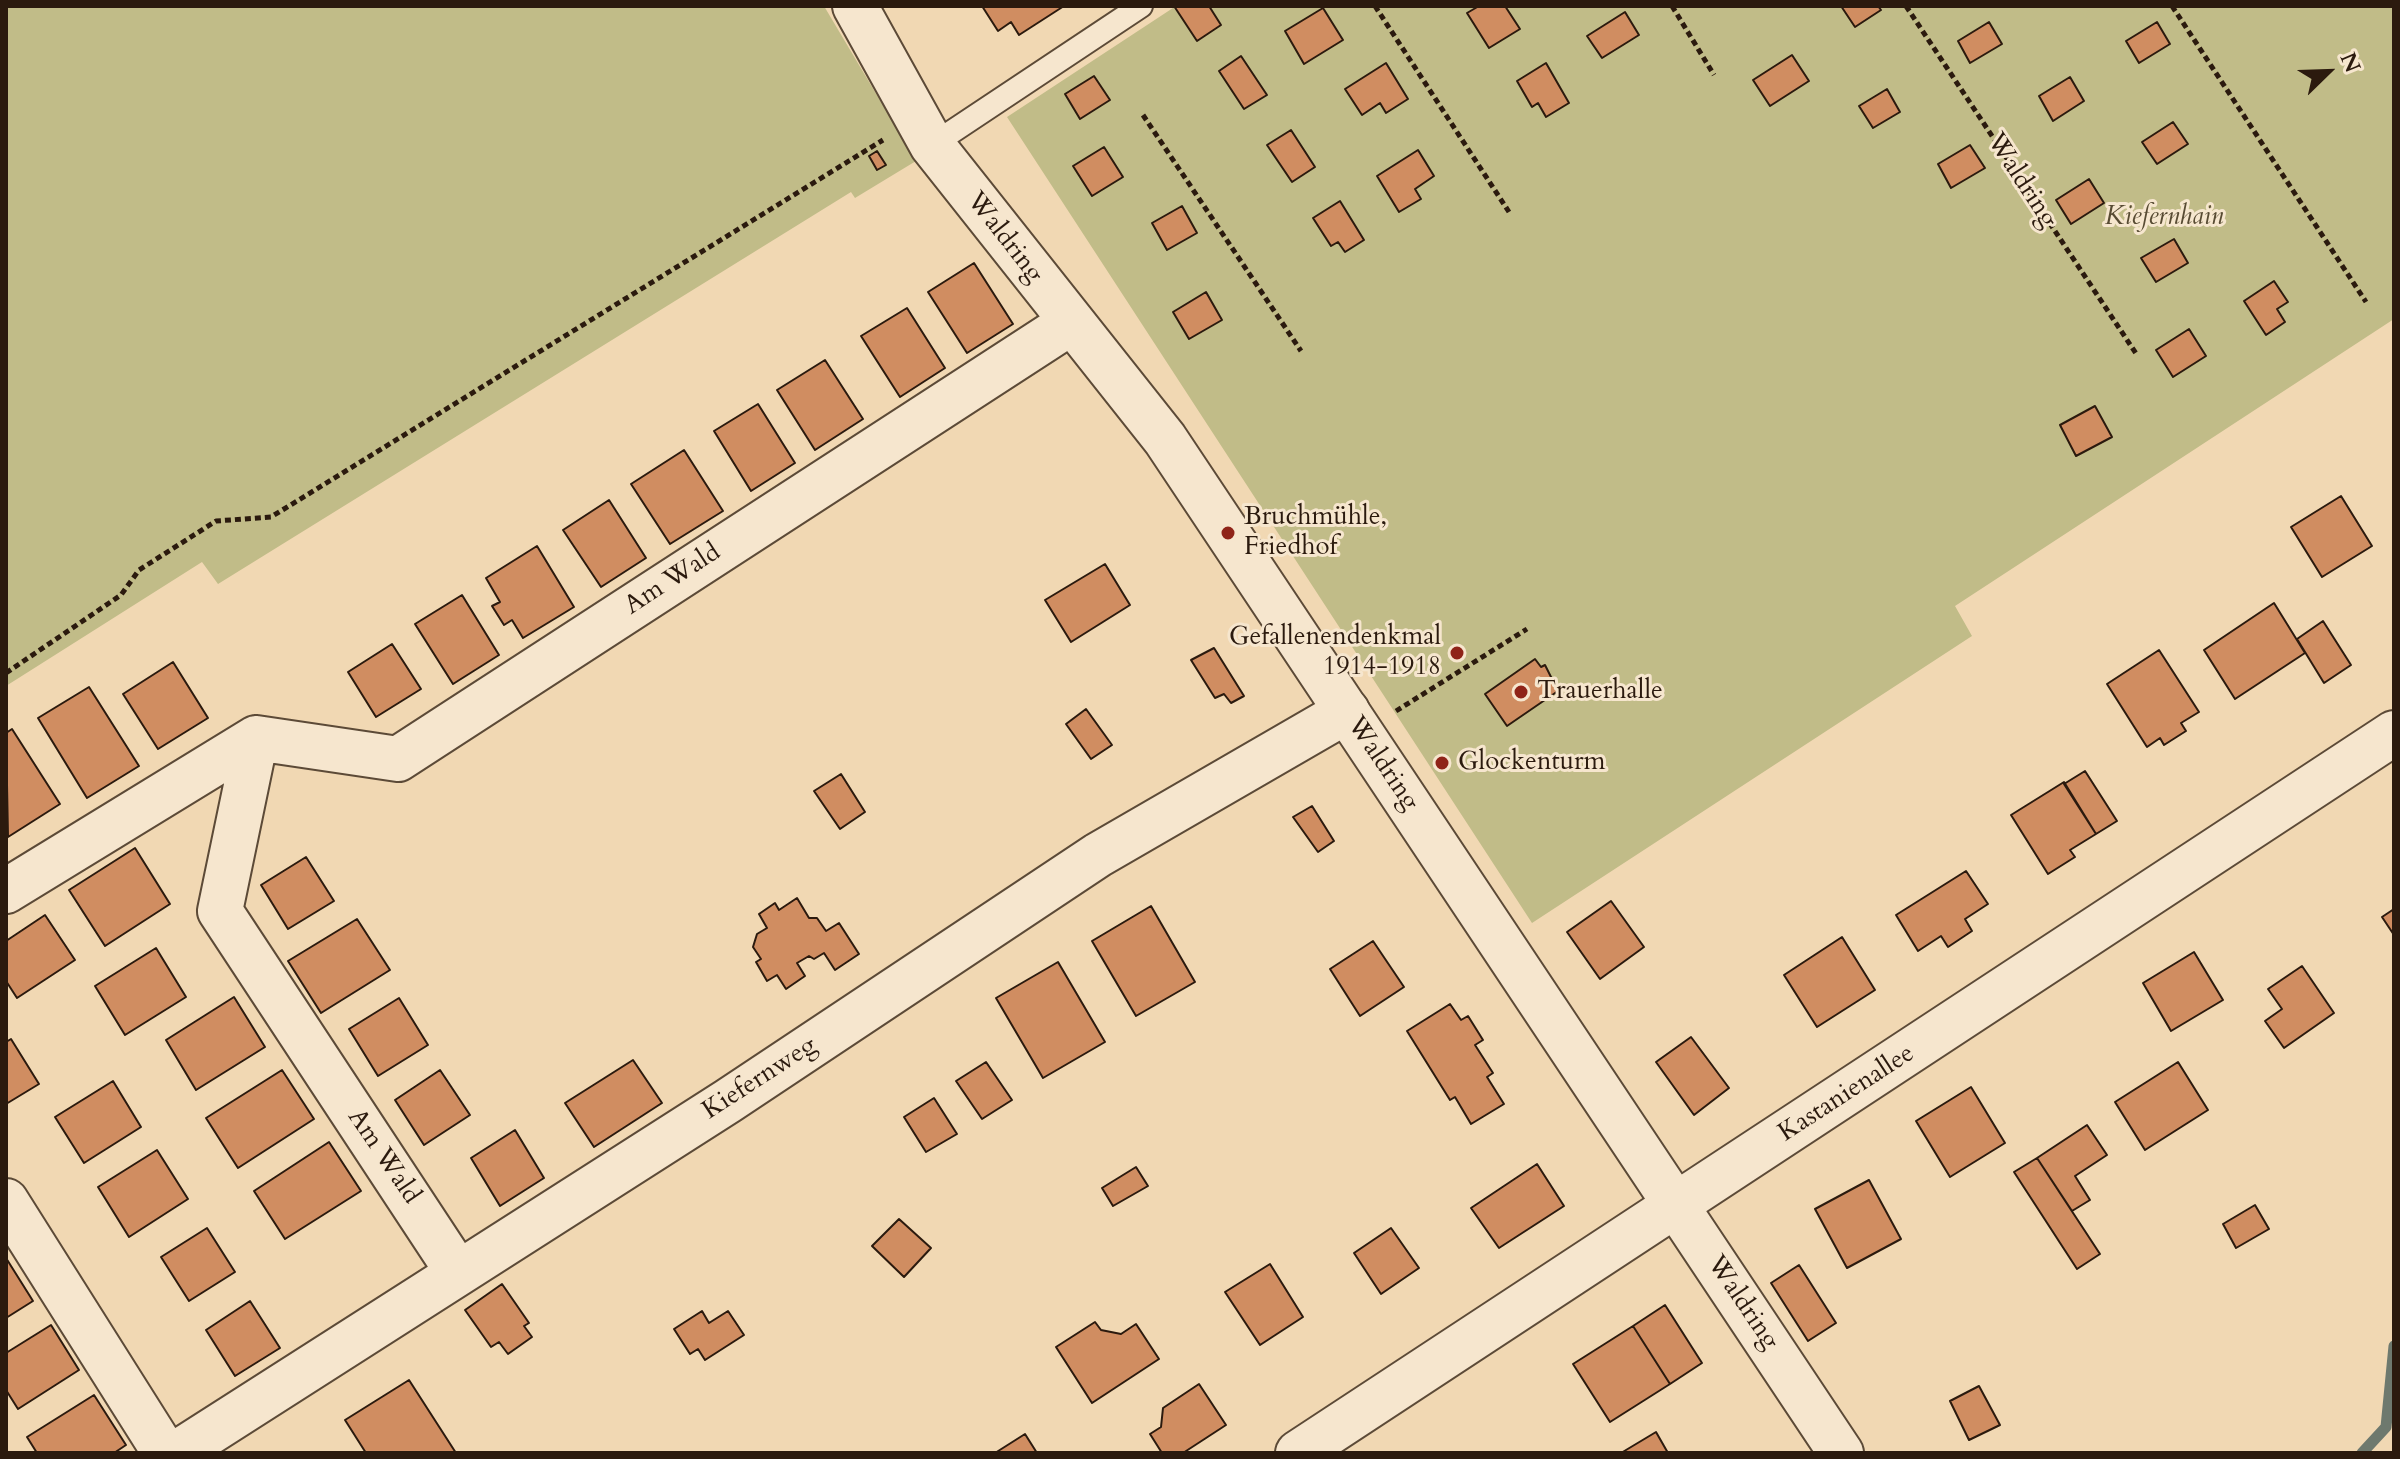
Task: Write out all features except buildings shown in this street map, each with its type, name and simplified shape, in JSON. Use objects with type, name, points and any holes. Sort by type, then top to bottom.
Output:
[{"type":"street","name":"Waldring","points":[[855,6],[932,145],[1070,323],[1165,439],[1841,1453]]},
{"type":"street","name":"Am Wald","points":[[457,1271],[220,911],[256,738],[398,759],[1070,323]]},
{"type":"street","name":"Kiefernweg","points":[[177,1453],[457,1271],[728,1101],[1098,855],[1347,711]]},
{"type":"street","name":"Kastanienallee","points":[[1298,1453],[2394,733]]},
{"type":"street","points":[[6,891],[256,738]]},
{"type":"street","points":[[6,1201],[165,1453]]},
{"type":"lane","points":[[932,145],[1141,6]]},
{"type":"path","points":[[1375,6],[1509,212]]},
{"type":"path","points":[[1672,6],[1714,75]]},
{"type":"path","name":"Waldring","points":[[1906,6],[2137,355]]},
{"type":"path","points":[[2172,6],[2366,302]]},
{"type":"path","points":[[1143,115],[1301,351]]},
{"type":"path","points":[[6,673],[121,595],[139,570],[216,521],[271,517],[889,137],[932,145]]},
{"type":"path","points":[[1395,712],[1527,629]]},
{"type":"green space","points":[[6,6],[824,6],[916,161],[855,198],[851,192],[218,584],[202,562],[6,686]]},
{"type":"green space","name":"Kiefernhain","points":[[1176,6],[2394,6],[2394,319],[1955,606],[1972,636],[1532,923],[1007,117]]},
{"type":"waterway","points":[[2362,1453],[2386,1427],[2394,1346]]},
{"type":"place","name":"Bruchmühle, Friedhof","points":[[1228,533]]},
{"type":"place","name":"Gefallenendenkmal 1914-1918","points":[[1457,653]]},
{"type":"place","name":"Trauerhalle","points":[[1521,692]]},
{"type":"place","name":"Glockenturm","points":[[1442,763]]}]
